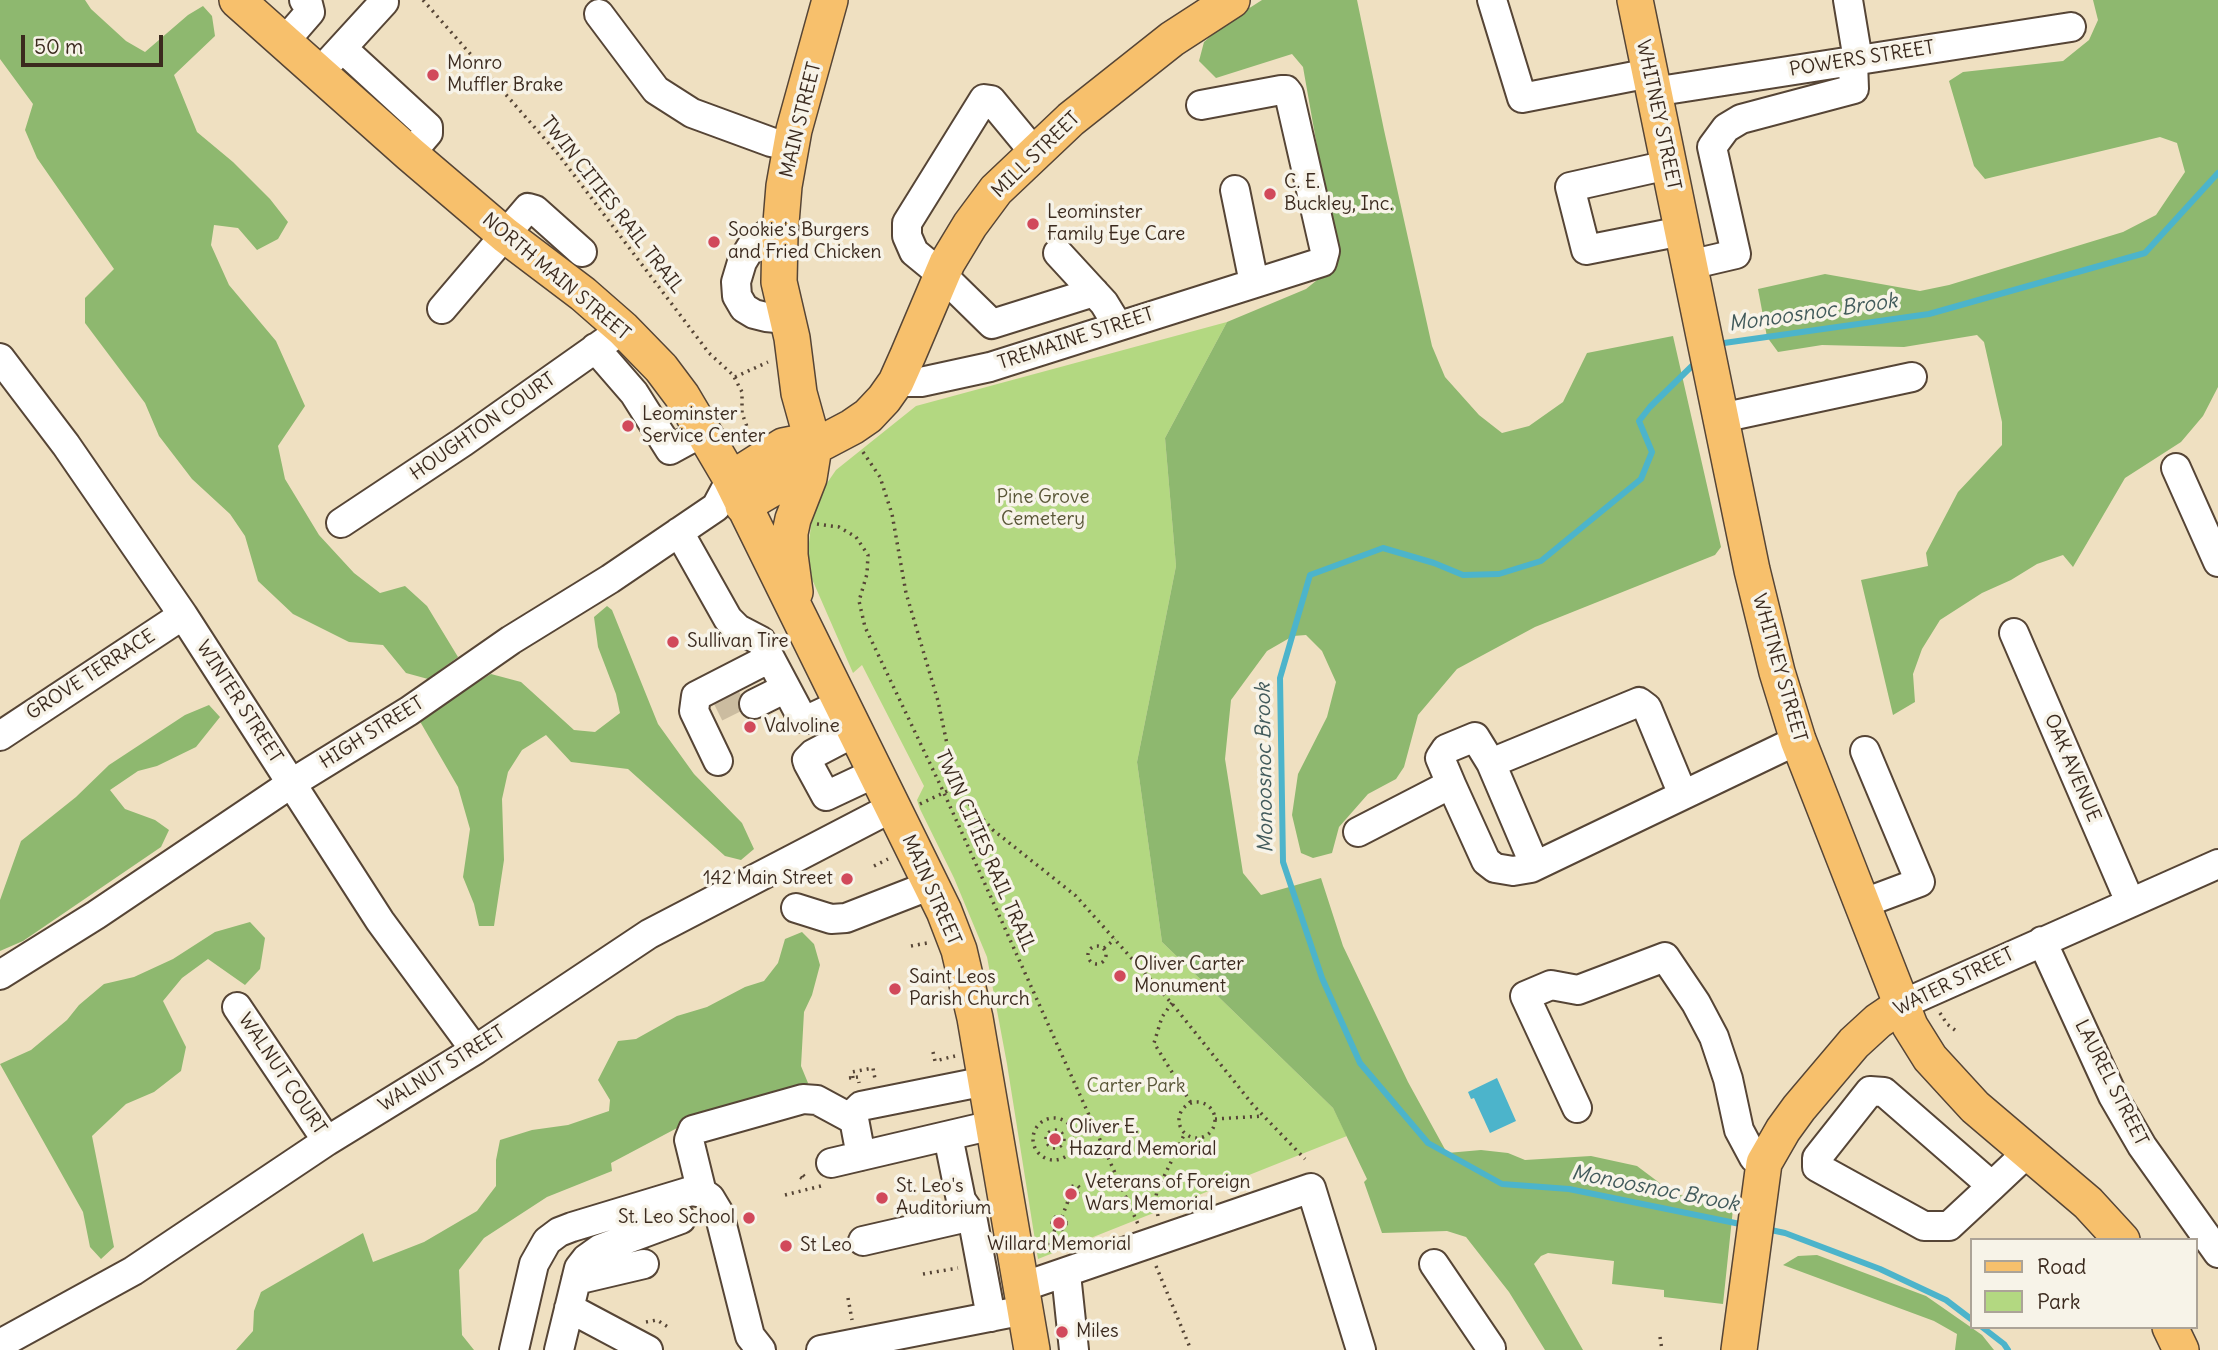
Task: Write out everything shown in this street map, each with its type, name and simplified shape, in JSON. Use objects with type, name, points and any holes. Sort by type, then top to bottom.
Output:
[{"type":"main road","name":"NORTH MAIN STREET","points":[[237,0],[505,235],[583,294],[609,339],[661,368],[703,432],[730,497],[798,616]]},
{"type":"main road","name":"MAIN STREET","points":[[814,447],[799,393],[779,282],[781,223],[791,146],[830,0]]},
{"type":"main road","name":"MILL STREET","points":[[814,447],[868,416],[896,382],[942,275],[970,225],[996,190],[1071,119],[1172,39],[1233,0]]},
{"type":"main road","name":"WHITNEY STREET","points":[[1635,0],[1754,579],[1777,672],[1798,740],[1917,1040],[1975,1107],[2088,1203],[2120,1238]]},
{"type":"main road","points":[[730,497],[799,473],[814,447]]},
{"type":"main road","points":[[798,616],[790,555],[790,533],[809,478],[814,447]]},
{"type":"main road","name":"MAIN STREET","points":[[798,616],[875,773],[904,807],[931,885],[959,950],[975,1018],[1032,1350]]},
{"type":"main road","name":"WATER STREET","points":[[1738,1350],[1761,1174],[1783,1130],[1799,1108],[1854,1043],[1878,1021],[1903,1004]]},
{"type":"main road","points":[[2171,1329],[2181,1350]]},
{"type":"street","points":[[284,42],[310,12],[309,4],[304,0]]},
{"type":"street","name":"POWERS STREET","points":[[1492,0],[1522,98],[1855,60],[2071,27]]},
{"type":"street","points":[[1689,265],[1736,254],[1712,147],[1726,128],[1741,119],[1854,89],[1855,60],[1848,0]]},
{"type":"street","points":[[319,73],[384,2]]},
{"type":"street","points":[[599,14],[656,90],[692,113],[771,142],[791,146]]},
{"type":"street","points":[[342,48],[428,127],[428,133],[410,154]]},
{"type":"street","name":"TREMAINE STREET","points":[[896,382],[921,382],[954,376],[1322,262],[1325,251],[1289,93],[1281,90],[1201,105]]},
{"type":"street","points":[[1034,152],[991,100],[984,99],[907,223],[907,236],[914,252],[992,324],[1094,292]]},
{"type":"street","points":[[1668,165],[1570,187],[1586,250],[1682,231]]},
{"type":"street","points":[[1235,190],[1254,283]]},
{"type":"street","points":[[442,309],[526,209],[531,208],[582,252]]},
{"type":"street","points":[[1058,253],[1109,310],[1118,326]]},
{"type":"street","name":"HOUGHTON COURT","points":[[341,523],[463,442],[609,339]]},
{"type":"street","name":"WINTER STREET","points":[[0,358],[66,444],[183,615],[380,921],[475,1050]]},
{"type":"street","points":[[1721,418],[1912,377]]},
{"type":"street","points":[[2176,468],[2218,562]]},
{"type":"street","name":"HIGH STREET","points":[[0,975],[96,915],[292,783],[409,711],[511,640],[610,579],[730,497]]},
{"type":"street","points":[[679,532],[728,619],[773,665],[804,720],[848,718]]},
{"type":"street","name":"GROVE TERRACE","points":[[0,736],[183,615]]},
{"type":"street","points":[[749,693],[773,665],[798,616]]},
{"type":"street","name":"OAK AVENUE","points":[[2014,633],[2130,902]]},
{"type":"street","points":[[718,761],[708,714],[694,701],[699,693],[773,665]]},
{"type":"street","points":[[1491,763],[1639,702],[1647,708],[1683,795]]},
{"type":"street","points":[[848,718],[809,757],[808,763],[813,774],[826,796],[875,773]]},
{"type":"street","points":[[1535,866],[1491,763],[1475,737],[1446,748],[1440,758],[1486,861],[1495,868],[1513,871],[1535,866],[1798,740]]},
{"type":"street","points":[[1864,751],[1920,882],[1864,903]]},
{"type":"street","points":[[1358,832],[1451,784]]},
{"type":"street","name":"WALNUT STREET","points":[[0,1344],[133,1271],[327,1141],[475,1050],[649,934],[904,807]]},
{"type":"street","name":"WATER STREET","points":[[1903,1004],[2218,864]]},
{"type":"street","points":[[796,908],[831,919],[846,918],[878,908],[931,885]]},
{"type":"street","name":"LAUREL STREET","points":[[2042,941],[2113,1096],[2143,1146],[2218,1253]]},
{"type":"street","points":[[1577,1108],[1525,996],[1550,985],[1578,990],[1665,957],[1696,1003],[1713,1037],[1728,1079],[1739,1130],[1761,1174]]},
{"type":"street","name":"WALNUT COURT","points":[[237,1007],[327,1141]]},
{"type":"street","points":[[861,1156],[854,1113],[861,1106],[986,1081]]},
{"type":"street","points":[[1992,1186],[1884,1092],[1870,1091],[1817,1158],[1817,1167],[1838,1176],[1924,1226],[1949,1226],[1992,1186],[2028,1152]]},
{"type":"street","points":[[702,1193],[690,1140],[693,1130],[803,1099],[817,1100],[854,1120]]},
{"type":"street","points":[[829,1174],[861,1156],[993,1125]]},
{"type":"street","points":[[948,1136],[961,1200],[972,1216],[991,1317]]},
{"type":"street","points":[[821,1350],[991,1317],[1023,1299],[1059,1265],[1311,1188],[1361,1350]]},
{"type":"street","points":[[514,1350],[534,1264],[547,1241],[572,1227],[691,1191],[710,1198],[719,1213],[750,1336],[761,1350]]},
{"type":"street","points":[[863,1241],[972,1216]]},
{"type":"street","points":[[559,1350],[582,1263],[591,1254],[681,1219]]},
{"type":"street","points":[[576,1280],[644,1264]]},
{"type":"street","points":[[1434,1264],[1488,1349]]},
{"type":"street","points":[[1059,1265],[1074,1350]]},
{"type":"street","points":[[569,1308],[658,1341]]},
{"type":"path","name":"TWIN CITIES RAIL TRAIL","points":[[423,0],[558,154],[709,353],[735,377]]},
{"type":"path","points":[[752,441],[742,413],[742,392],[735,377],[772,360]]},
{"type":"path","points":[[858,446],[880,477],[892,513],[906,593],[942,713],[957,787],[963,798],[984,821],[1071,891],[1172,1003],[1263,1116],[1305,1159]]},
{"type":"path","name":"TWIN CITIES RAIL TRAIL","points":[[807,520],[820,526],[839,527],[856,537],[868,555],[867,574],[859,601],[865,627],[944,793],[1138,1224]]},
{"type":"path","points":[[904,807],[957,787]]},
{"type":"path","points":[[874,866],[885,860]]},
{"type":"path","points":[[1104,948],[1115,939]]},
{"type":"path","points":[[911,946],[932,940]]},
{"type":"path","points":[[1096,945],[1104,948],[1107,953],[1104,961],[1098,964],[1089,960],[1091,948],[1096,945]]},
{"type":"path","points":[[1172,1003],[1162,1017],[1154,1043],[1191,1103]]},
{"type":"path","points":[[1937,1008],[1947,1024],[1955,1030]]},
{"type":"path","points":[[933,1052],[935,1060],[959,1055]]},
{"type":"path","points":[[853,1077],[852,1072],[873,1068],[876,1086]]},
{"type":"path","points":[[1191,1103],[1206,1104],[1215,1119],[1212,1129],[1202,1137],[1196,1138],[1185,1133],[1181,1127],[1181,1113],[1191,1103]]},
{"type":"path","points":[[1215,1119],[1263,1116]]},
{"type":"path","points":[[1053,1117],[1069,1122],[1076,1136],[1076,1143],[1069,1155],[1056,1160],[1049,1160],[1041,1155],[1033,1144],[1039,1124],[1053,1117]]},
{"type":"path","points":[[1061,1132],[1069,1122]]},
{"type":"path","points":[[1055,1129],[1061,1132],[1063,1143],[1056,1148],[1049,1146],[1045,1138],[1048,1132],[1055,1129]]},
{"type":"path","points":[[1158,1216],[1155,1202],[1157,1191],[1185,1133]]},
{"type":"path","points":[[1041,1155],[1049,1146]]},
{"type":"path","points":[[785,1195],[806,1190],[829,1174]]},
{"type":"path","points":[[803,1179],[806,1190]]},
{"type":"path","points":[[1077,1185],[1080,1188],[1075,1199],[1068,1201],[1065,1196],[1070,1186],[1077,1185]]},
{"type":"path","points":[[1062,1217],[1068,1201]]},
{"type":"path","points":[[1059,1265],[1050,1244],[1055,1229],[1053,1219],[1062,1217]]},
{"type":"path","points":[[1055,1229],[1065,1226],[1066,1221],[1062,1217]]},
{"type":"path","points":[[1153,1257],[1191,1350]]},
{"type":"path","points":[[923,1274],[981,1263]]},
{"type":"path","points":[[848,1298],[852,1318]]},
{"type":"path","points":[[658,1341],[674,1324]]},
{"type":"path","points":[[1660,1338],[1661,1350]]},
{"type":"green space","points":[[0,0],[85,0],[91,9],[126,41],[145,52],[188,15],[203,6],[212,16],[215,36],[174,75],[197,132],[233,162],[270,199],[288,222],[278,239],[257,250],[238,228],[214,225],[211,245],[229,285],[276,341],[305,406],[278,446],[285,479],[319,535],[354,573],[380,593],[405,586],[427,606],[458,657],[428,679],[406,673],[383,645],[349,642],[293,614],[258,581],[245,536],[230,514],[192,479],[159,436],[145,403],[85,323],[85,298],[114,269],[37,158],[25,130],[33,104],[0,59]]},
{"type":"green space","points":[[1262,0],[1357,0],[1432,346],[1445,377],[1479,415],[1502,433],[1529,426],[1563,402],[1587,353],[1673,336],[1721,547],[1715,555],[1535,627],[1457,669],[1418,715],[1404,767],[1396,779],[1368,794],[1339,827],[1332,853],[1313,858],[1301,853],[1292,815],[1298,774],[1327,717],[1336,682],[1322,651],[1306,635],[1293,636],[1267,651],[1231,700],[1225,759],[1243,873],[1261,895],[1321,878],[1343,946],[1408,1082],[1447,1153],[1481,1150],[1508,1153],[1525,1160],[1591,1156],[1637,1166],[1673,1193],[1733,1209],[1723,1304],[1664,1297],[1664,1290],[1612,1284],[1614,1261],[1548,1253],[1541,1256],[1534,1264],[1583,1350],[1545,1350],[1509,1292],[1466,1237],[1447,1231],[1382,1233],[1364,1182],[1367,1179],[1333,1108],[1162,942],[1137,762],[1176,566],[1165,438],[1227,322],[1306,289],[1327,272],[1336,254],[1303,67],[1292,54],[1216,78],[1199,61],[1204,42],[1226,23]]},
{"type":"green space","points":[[2093,0],[2218,0],[2218,387],[2203,416],[2181,442],[2125,478],[2073,567],[2063,555],[2037,564],[1982,593],[1940,620],[1922,649],[1913,674],[1915,702],[1893,715],[1861,580],[1928,566],[1926,553],[1958,492],[2002,445],[2002,422],[1984,342],[1977,335],[1904,347],[1822,345],[1778,352],[1767,337],[1758,289],[1825,274],[1920,291],[1949,285],[2123,232],[2156,215],[2185,172],[2177,143],[2160,137],[1985,179],[1974,166],[1949,81],[1963,72],[2063,61],[2089,40],[2098,20]]},
{"type":"green space","points":[[1227,322],[1165,438],[1176,566],[1137,762],[1162,942],[1333,1108],[1347,1136],[1038,1259],[987,957],[954,878],[920,809],[917,800],[924,786],[862,665],[853,673],[812,579],[808,552],[812,516],[825,486],[836,470],[916,406]]},
{"type":"green space","points":[[607,606],[612,610],[658,724],[694,774],[742,823],[754,849],[741,860],[725,856],[628,769],[571,762],[546,735],[522,750],[508,772],[502,799],[504,860],[494,926],[479,926],[463,877],[470,829],[458,787],[418,718],[491,674],[521,682],[574,730],[595,732],[620,713],[616,694],[598,647],[594,617]]},
{"type":"green space","points":[[209,705],[220,717],[196,747],[157,766],[138,771],[110,790],[125,809],[155,820],[169,830],[161,847],[23,941],[0,951],[0,900],[21,841],[76,797],[109,765],[185,715]]},
{"type":"green space","points":[[250,922],[265,938],[260,969],[245,985],[208,959],[182,978],[163,1001],[186,1047],[181,1071],[154,1092],[126,1104],[92,1136],[114,1247],[101,1259],[90,1247],[83,1212],[0,1064],[31,1050],[104,984],[134,977],[173,959],[215,932]]},
{"type":"green space","points":[[802,932],[814,944],[820,965],[804,1012],[801,1066],[808,1083],[801,1093],[679,1127],[611,1163],[612,1171],[547,1197],[484,1238],[459,1270],[462,1335],[474,1350],[236,1350],[253,1331],[254,1311],[261,1292],[363,1233],[373,1262],[424,1242],[477,1211],[496,1186],[496,1160],[500,1140],[532,1130],[568,1125],[609,1111],[610,1100],[598,1080],[618,1041],[636,1039],[677,1016],[707,1007],[745,987],[764,981],[778,963],[785,939]]},
{"type":"green space","points":[[1817,1255],[1926,1296],[1969,1326],[1969,1329],[1982,1335],[1994,1350],[1955,1350],[1957,1334],[1934,1321],[1783,1265],[1798,1256]]},
{"type":"water","points":[[1497,1078],[1516,1121],[1490,1133],[1474,1098],[1471,1099],[1468,1092]]},
{"type":"waterway","name":"Monoosnoc Brook","points":[[1717,344],[1929,314],[2145,253],[2218,173]]},
{"type":"waterway","name":"Monoosnoc Brook","points":[[1696,362],[1639,421],[1652,452],[1641,479],[1541,561],[1499,574],[1463,575],[1383,548],[1310,575],[1280,678],[1283,862],[1322,978],[1360,1063],[1428,1143],[1502,1184],[1569,1189],[1745,1225]]},
{"type":"waterway","name":"Monoosnoc Brook","points":[[1766,1229],[1785,1233],[1880,1269],[1946,1300],[1969,1317]]},
{"type":"waterway","name":"Monoosnoc Brook","points":[[1985,1329],[2008,1350]]},
{"type":"tunnel","points":[[716,708],[748,692]]},
{"type":"place","name":"Monro Muffler Brake","points":[[433,75]]},
{"type":"place","name":"C. E. Buckley, Inc.","points":[[1270,194]]},
{"type":"place","name":"Leominster Family Eye Care","points":[[1033,224]]},
{"type":"place","name":"Sookie's Burgers and Fried Chicken","points":[[714,242]]},
{"type":"place","name":"Leominster Service Center","points":[[628,426]]},
{"type":"place","name":"Sullivan Tire","points":[[673,642]]},
{"type":"place","name":"Valvoline","points":[[750,727]]},
{"type":"place","name":"142 Main Street","points":[[847,879]]},
{"type":"place","name":"Oliver Carter Monument","points":[[1120,976]]},
{"type":"place","name":"Saint Leos Parish Church","points":[[895,989]]},
{"type":"place","name":"Oliver E. Hazard Memorial","points":[[1055,1139]]},
{"type":"place","name":"Veterans of Foreign Wars Memorial","points":[[1071,1194]]},
{"type":"place","name":"St. Leo's Auditorium","points":[[882,1198]]},
{"type":"place","name":"St. Leo School","points":[[749,1218]]},
{"type":"place","name":"Willard Memorial","points":[[1059,1223]]},
{"type":"place","name":"St Leo","points":[[786,1246]]},
{"type":"place","name":"Miles","points":[[1062,1332]]},
{"type":"park label","name":"Pine Grove Cemetery","points":[[1043,509]]},
{"type":"park label","name":"Carter Park","points":[[1136,1087]]}]
